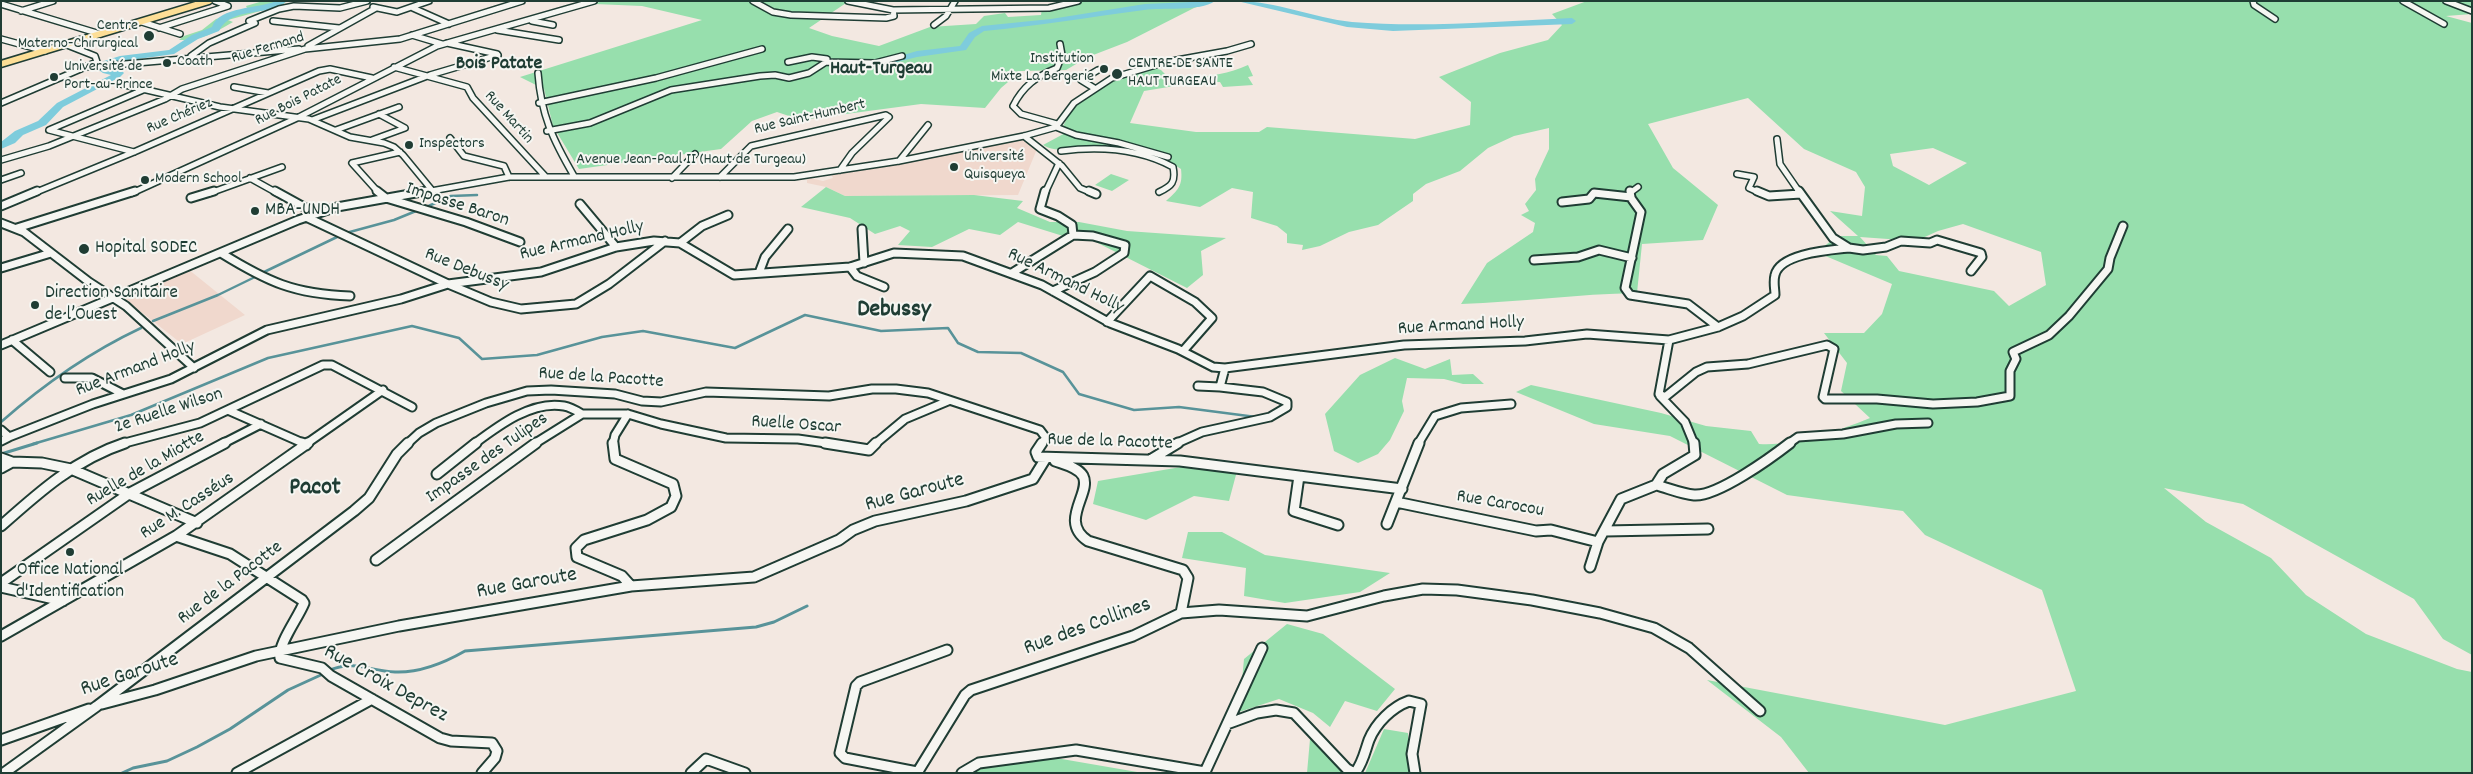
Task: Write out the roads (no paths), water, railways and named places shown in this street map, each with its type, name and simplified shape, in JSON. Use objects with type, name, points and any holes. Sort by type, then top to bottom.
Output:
[{"type":"main road","points":[[1,64],[209,1]]},
{"type":"street","points":[[21,11],[53,1]]},
{"type":"street","points":[[186,1],[196,5]]},
{"type":"street","points":[[159,28],[228,6],[214,1]]},
{"type":"street","points":[[189,57],[209,43],[255,23],[249,21],[278,9],[301,5],[340,8],[367,1]]},
{"type":"street","points":[[359,4],[398,12],[429,1]]},
{"type":"street","name":"Rue Fernand","points":[[1,160],[31,152],[72,136],[172,95],[182,89],[305,49],[349,42],[390,40],[522,1]]},
{"type":"street","name":"Rue Bois Patate","points":[[17,228],[129,194],[297,118],[443,43],[528,21],[594,1]]},
{"type":"street","points":[[752,1],[765,8],[791,15],[886,18],[894,16],[893,10]]},
{"type":"street","points":[[848,1],[893,10],[1049,8],[1076,2]]},
{"type":"street","points":[[934,25],[952,8],[955,1]]},
{"type":"street","points":[[1068,1],[1076,2]]},
{"type":"street","points":[[2253,1],[2254,5],[2275,19]]},
{"type":"street","points":[[2404,1],[2444,24]]},
{"type":"street","points":[[2446,1],[2472,11]]},
{"type":"street","points":[[1,4],[100,34]]},
{"type":"street","points":[[90,67],[108,66],[132,61],[305,49],[376,8]]},
{"type":"street","points":[[413,8],[449,24]]},
{"type":"street","points":[[273,21],[339,28]]},
{"type":"street","points":[[528,21],[553,25]]},
{"type":"street","points":[[142,22],[180,34]]},
{"type":"street","points":[[494,29],[559,40]]},
{"type":"street","points":[[312,120],[430,75],[498,55],[412,35]]},
{"type":"street","points":[[1,39],[45,51]]},
{"type":"street","points":[[1060,44],[1062,55],[1057,68],[1032,80],[1013,106],[1021,114],[1057,126],[1076,135],[1100,139],[1168,157]]},
{"type":"street","points":[[1057,126],[1074,103],[1094,88],[1112,78],[1138,69],[1227,51],[1251,44]]},
{"type":"street","points":[[1,103],[98,62],[95,56],[67,45]]},
{"type":"street","points":[[540,103],[656,78],[762,49]]},
{"type":"street","points":[[547,131],[590,123],[637,102],[671,90],[760,76],[775,75],[789,78],[809,73],[826,62],[882,63],[894,61],[902,56]]},
{"type":"street","points":[[788,62],[812,57],[827,59],[826,62]]},
{"type":"street","name":"Rue Martin","points":[[394,67],[463,84],[469,89],[473,98],[544,176]]},
{"type":"street","name":"Rue Chériez","points":[[1,206],[134,152],[324,69],[372,78]]},
{"type":"street","points":[[1094,88],[1081,80],[1098,70]]},
{"type":"street","points":[[538,73],[540,103],[547,131],[574,176]]},
{"type":"street","points":[[121,84],[220,107],[312,120],[354,138],[392,146],[400,152],[431,189]]},
{"type":"street","points":[[234,87],[268,93]]},
{"type":"street","points":[[134,152],[49,130],[143,90]]},
{"type":"street","points":[[336,130],[399,107]]},
{"type":"street","points":[[370,140],[404,128],[379,114]]},
{"type":"street","name":"Rue Saint-Humbert","points":[[720,178],[752,146],[834,126],[886,115],[889,116],[852,153],[840,170]]},
{"type":"street","points":[[899,161],[928,125]]},
{"type":"street","name":"Avenue Jean-Paul II (Haut de Turgeau)","points":[[1,345],[112,296],[306,217],[386,198],[509,176],[794,177],[899,161],[1024,136],[1057,126]]},
{"type":"street","points":[[1024,136],[1059,163],[1075,178],[1080,188],[1096,194]]},
{"type":"street","points":[[450,138],[464,156],[504,166],[509,176]]},
{"type":"street","points":[[1100,139],[1100,148]]},
{"type":"street","points":[[1777,139],[1780,164],[1832,238],[1849,248],[1864,250],[1886,247],[1901,241],[1930,243],[1937,240],[1981,253],[1982,257],[1971,271]]},
{"type":"street","points":[[1061,151],[1100,148],[1144,155],[1173,167],[1175,178],[1171,186],[1159,192]]},
{"type":"street","points":[[386,198],[375,190],[352,163],[400,152]]},
{"type":"street","points":[[672,178],[695,154]]},
{"type":"street","points":[[1059,163],[1040,209],[1058,216],[1072,225],[1074,235]]},
{"type":"street","points":[[191,198],[282,167]]},
{"type":"street","points":[[1,180],[21,173]]},
{"type":"street","points":[[1737,174],[1754,177],[1748,188],[1769,196],[1801,194]]},
{"type":"street","points":[[250,178],[315,214]]},
{"type":"street","points":[[1638,187],[1630,191],[1631,197],[1641,212],[1625,288],[1630,295],[1688,304],[1718,326]]},
{"type":"street","points":[[1562,202],[1589,199],[1594,193],[1631,197]]},
{"type":"street","name":"Impasse Baron","points":[[386,198],[520,242]]},
{"type":"street","points":[[580,204],[616,247]]},
{"type":"street","points":[[680,243],[704,222],[728,215]]},
{"type":"street","name":"Rue Debussy","points":[[306,217],[448,284],[491,302],[521,309],[576,304],[609,284],[665,241]]},
{"type":"street","points":[[1,223],[17,228],[89,282],[112,296],[194,368]]},
{"type":"street","points":[[1660,396],[1668,396],[1696,372],[1706,367],[1748,364],[1827,345],[1832,346],[1834,349],[1824,397],[1826,399],[1877,399],[1933,404],[1977,402],[2010,396],[2010,371],[2016,359],[2013,352],[2048,336],[2069,316],[2108,269],[2110,258],[2123,226]]},
{"type":"street","points":[[759,273],[768,250],[784,237],[788,229]]},
{"type":"street","points":[[862,229],[864,264]]},
{"type":"street","points":[[1012,273],[1074,235],[1110,239],[1125,245],[1124,253],[1095,272],[1053,291]]},
{"type":"street","name":"Rue Armand Holly","points":[[1,441],[9,436],[123,394],[153,385],[194,368],[259,333],[280,325],[401,299],[448,284],[541,272],[637,242],[665,241],[680,243],[718,268],[734,275],[850,267],[894,253],[910,252],[963,256],[1012,273],[1053,291],[1108,322],[1182,351],[1213,367],[1226,368],[1404,345],[1525,341],[1587,334],[1668,340],[1718,326],[1743,316],[1775,295],[1775,273],[1781,265],[1812,252],[1849,248]]},
{"type":"street","points":[[1534,260],[1578,257],[1599,250],[1632,258]]},
{"type":"street","points":[[1,268],[51,253]]},
{"type":"street","points":[[221,253],[274,285],[298,292],[350,296]]},
{"type":"street","points":[[850,267],[857,276],[884,287]]},
{"type":"street","points":[[1108,322],[1150,276],[1196,302],[1212,318],[1182,351]]},
{"type":"street","points":[[12,340],[50,372]]},
{"type":"street","points":[[1660,396],[1668,340]]},
{"type":"street","name":"2e Ruelle Wilson","points":[[1,526],[44,488],[71,469],[114,446],[196,424],[230,411],[323,364],[332,365],[412,406]]},
{"type":"street","points":[[1220,387],[1226,368]]},
{"type":"street","points":[[65,378],[92,378],[123,394]]},
{"type":"street","points":[[1148,461],[1201,432],[1263,419],[1284,411],[1288,407],[1287,402],[1282,398],[1252,390],[1198,386]]},
{"type":"street","name":"Rue de la Pacotte","points":[[4,773],[97,706],[267,578],[369,498],[397,454],[419,433],[486,402],[513,394],[552,390],[615,394],[642,401],[661,402],[706,392],[830,396],[884,389],[915,391],[1040,430],[1046,438],[1036,452],[1038,457],[1240,467],[1402,489]]},
{"type":"street","name":"Rue M. Casséus","points":[[1,636],[197,523],[383,390]]},
{"type":"street","points":[[1590,567],[1598,542],[1621,499],[1656,485],[1663,474],[1695,456],[1695,440],[1684,419],[1660,396]]},
{"type":"street","name":"Ruelle Oscar","points":[[628,414],[661,424],[726,438],[798,439],[869,450],[898,422],[915,412],[948,400]]},
{"type":"street","points":[[437,474],[480,440],[527,411],[549,404],[566,405],[582,414],[628,414]]},
{"type":"street","points":[[1387,524],[1402,489],[1414,451],[1435,416],[1469,407],[1511,404]]},
{"type":"street","points":[[230,411],[306,445]]},
{"type":"street","name":"Impasse des Tulipes","points":[[376,560],[522,452],[582,414]]},
{"type":"street","points":[[628,414],[612,441],[611,450],[615,459],[673,484],[676,496],[671,507],[647,520],[584,540],[576,548],[577,557],[622,576],[631,586]]},
{"type":"street","points":[[1656,485],[1695,495],[1700,494],[1756,468],[1798,437],[1843,434],[1896,424],[1928,423]]},
{"type":"street","name":"Ruelle de la Miotte","points":[[1,583],[130,493],[261,424]]},
{"type":"street","points":[[1,430],[9,436]]},
{"type":"street","points":[[1,458],[12,462],[42,463],[71,469],[197,523]]},
{"type":"street","name":"Rue Garoute","points":[[1,740],[97,706],[156,690],[234,662],[279,651],[399,626],[631,586],[754,577],[839,540],[853,530],[875,521],[966,501],[1033,479],[1046,458]]},
{"type":"street","name":"Rue des Collines","points":[[917,772],[964,695],[970,690],[1133,636],[1180,613],[1188,578],[1187,573],[1126,551],[1088,541],[1082,537],[1078,530],[1075,511],[1084,486],[1084,476],[1077,470],[1046,458]]},
{"type":"street","points":[[1,468],[12,462]]},
{"type":"street","points":[[1299,476],[1294,511],[1338,525]]},
{"type":"street","name":"Rue Carocou","points":[[1396,502],[1536,531],[1551,530],[1598,542]]},
{"type":"street","points":[[1605,531],[1660,529],[1680,531],[1708,528]]},
{"type":"street","points":[[176,536],[230,554],[297,596],[304,603],[279,651]]},
{"type":"street","points":[[1,587],[63,601]]},
{"type":"street","points":[[1180,613],[1220,610],[1307,616],[1384,596],[1423,589],[1457,590],[1532,600],[1600,613],[1654,628],[1676,638],[1760,711]]},
{"type":"street","points":[[1205,772],[1262,648]]},
{"type":"street","points":[[917,772],[842,756],[840,753],[856,686],[860,682],[947,650]]},
{"type":"street","name":"Rue Croix Deprez","points":[[279,651],[278,656],[283,660],[320,668],[440,738],[451,741],[487,742],[495,746],[497,751],[495,758],[482,773]]},
{"type":"street","points":[[237,773],[372,699]]},
{"type":"street","points":[[1227,724],[1256,713],[1276,710],[1294,713],[1335,757],[1354,773],[1360,766],[1374,730],[1396,708],[1409,699],[1417,700],[1421,704],[1412,754],[1415,773]]},
{"type":"street","points":[[962,773],[979,763],[1076,750],[1211,773]]},
{"type":"street","points":[[691,773],[706,759],[744,772]]},
{"type":"waterway","points":[[1,146],[11,141],[19,133],[42,123],[60,105],[117,75],[119,73],[106,71],[101,68],[107,63],[123,58],[171,52],[195,37],[216,29],[218,23],[234,14],[273,6],[283,1]]},
{"type":"waterway","points":[[885,62],[917,54],[963,48],[972,35],[982,29],[1051,22],[1145,7],[1198,4],[1211,1]]},
{"type":"waterway","points":[[1241,1],[1347,24],[1393,28],[1572,21]]},
{"type":"waterway","points":[[424,208],[451,196],[477,195]]},
{"type":"waterway","points":[[346,233],[394,220],[416,211]]},
{"type":"waterway","points":[[262,273],[337,237]]},
{"type":"waterway","points":[[153,321],[218,295],[257,276]]},
{"type":"waterway","points":[[33,444],[131,415],[268,358],[412,326],[459,338],[482,359],[537,355],[602,337],[643,331],[735,348],[805,315],[881,331],[948,328],[958,343],[978,352],[1021,353],[1063,372],[1079,394],[1134,410],[1179,407],[1256,417]]},
{"type":"waterway","points":[[1,422],[33,395],[68,370],[122,337],[141,328]]},
{"type":"waterway","points":[[1,454],[37,443]]},
{"type":"waterway","points":[[330,670],[339,667],[355,666],[395,672],[414,671],[432,666],[465,651],[756,627],[774,622],[807,606]]},
{"type":"waterway","points":[[122,773],[133,768],[167,761],[197,747],[230,729],[288,690],[323,674]]},
{"type":"place","name":"Centre Materno-Chirurgical","points":[[149,36]]},
{"type":"place","name":"Coath","points":[[167,63]]},
{"type":"place","name":"Institution Mixte La Bergerie","points":[[1104,69]]},
{"type":"place","name":"CENTRE DE SANTE HAUT TURGEAU","points":[[1117,74]]},
{"type":"place","name":"Université de Port-au-Prince","points":[[54,77]]},
{"type":"place","name":"Inspectors","points":[[409,145]]},
{"type":"place","name":"Université Quisqueya","points":[[954,167]]},
{"type":"place","name":"Modern School","points":[[145,180]]},
{"type":"place","name":"MBA-UNDH","points":[[255,211]]},
{"type":"place","name":"Hopital SODEC","points":[[84,249]]},
{"type":"place","name":"Direction Sanitaire de l’Ouest","points":[[35,305]]},
{"type":"place","name":"Office National d'Identification","points":[[70,552]]},
{"type":"district","name":"Bois Patate","points":[[499,65]]},
{"type":"district","name":"Haut-Turgeau","points":[[881,70]]},
{"type":"district","name":"Debussy","points":[[894,312]]},
{"type":"district","name":"Pacot","points":[[315,490]]}]
